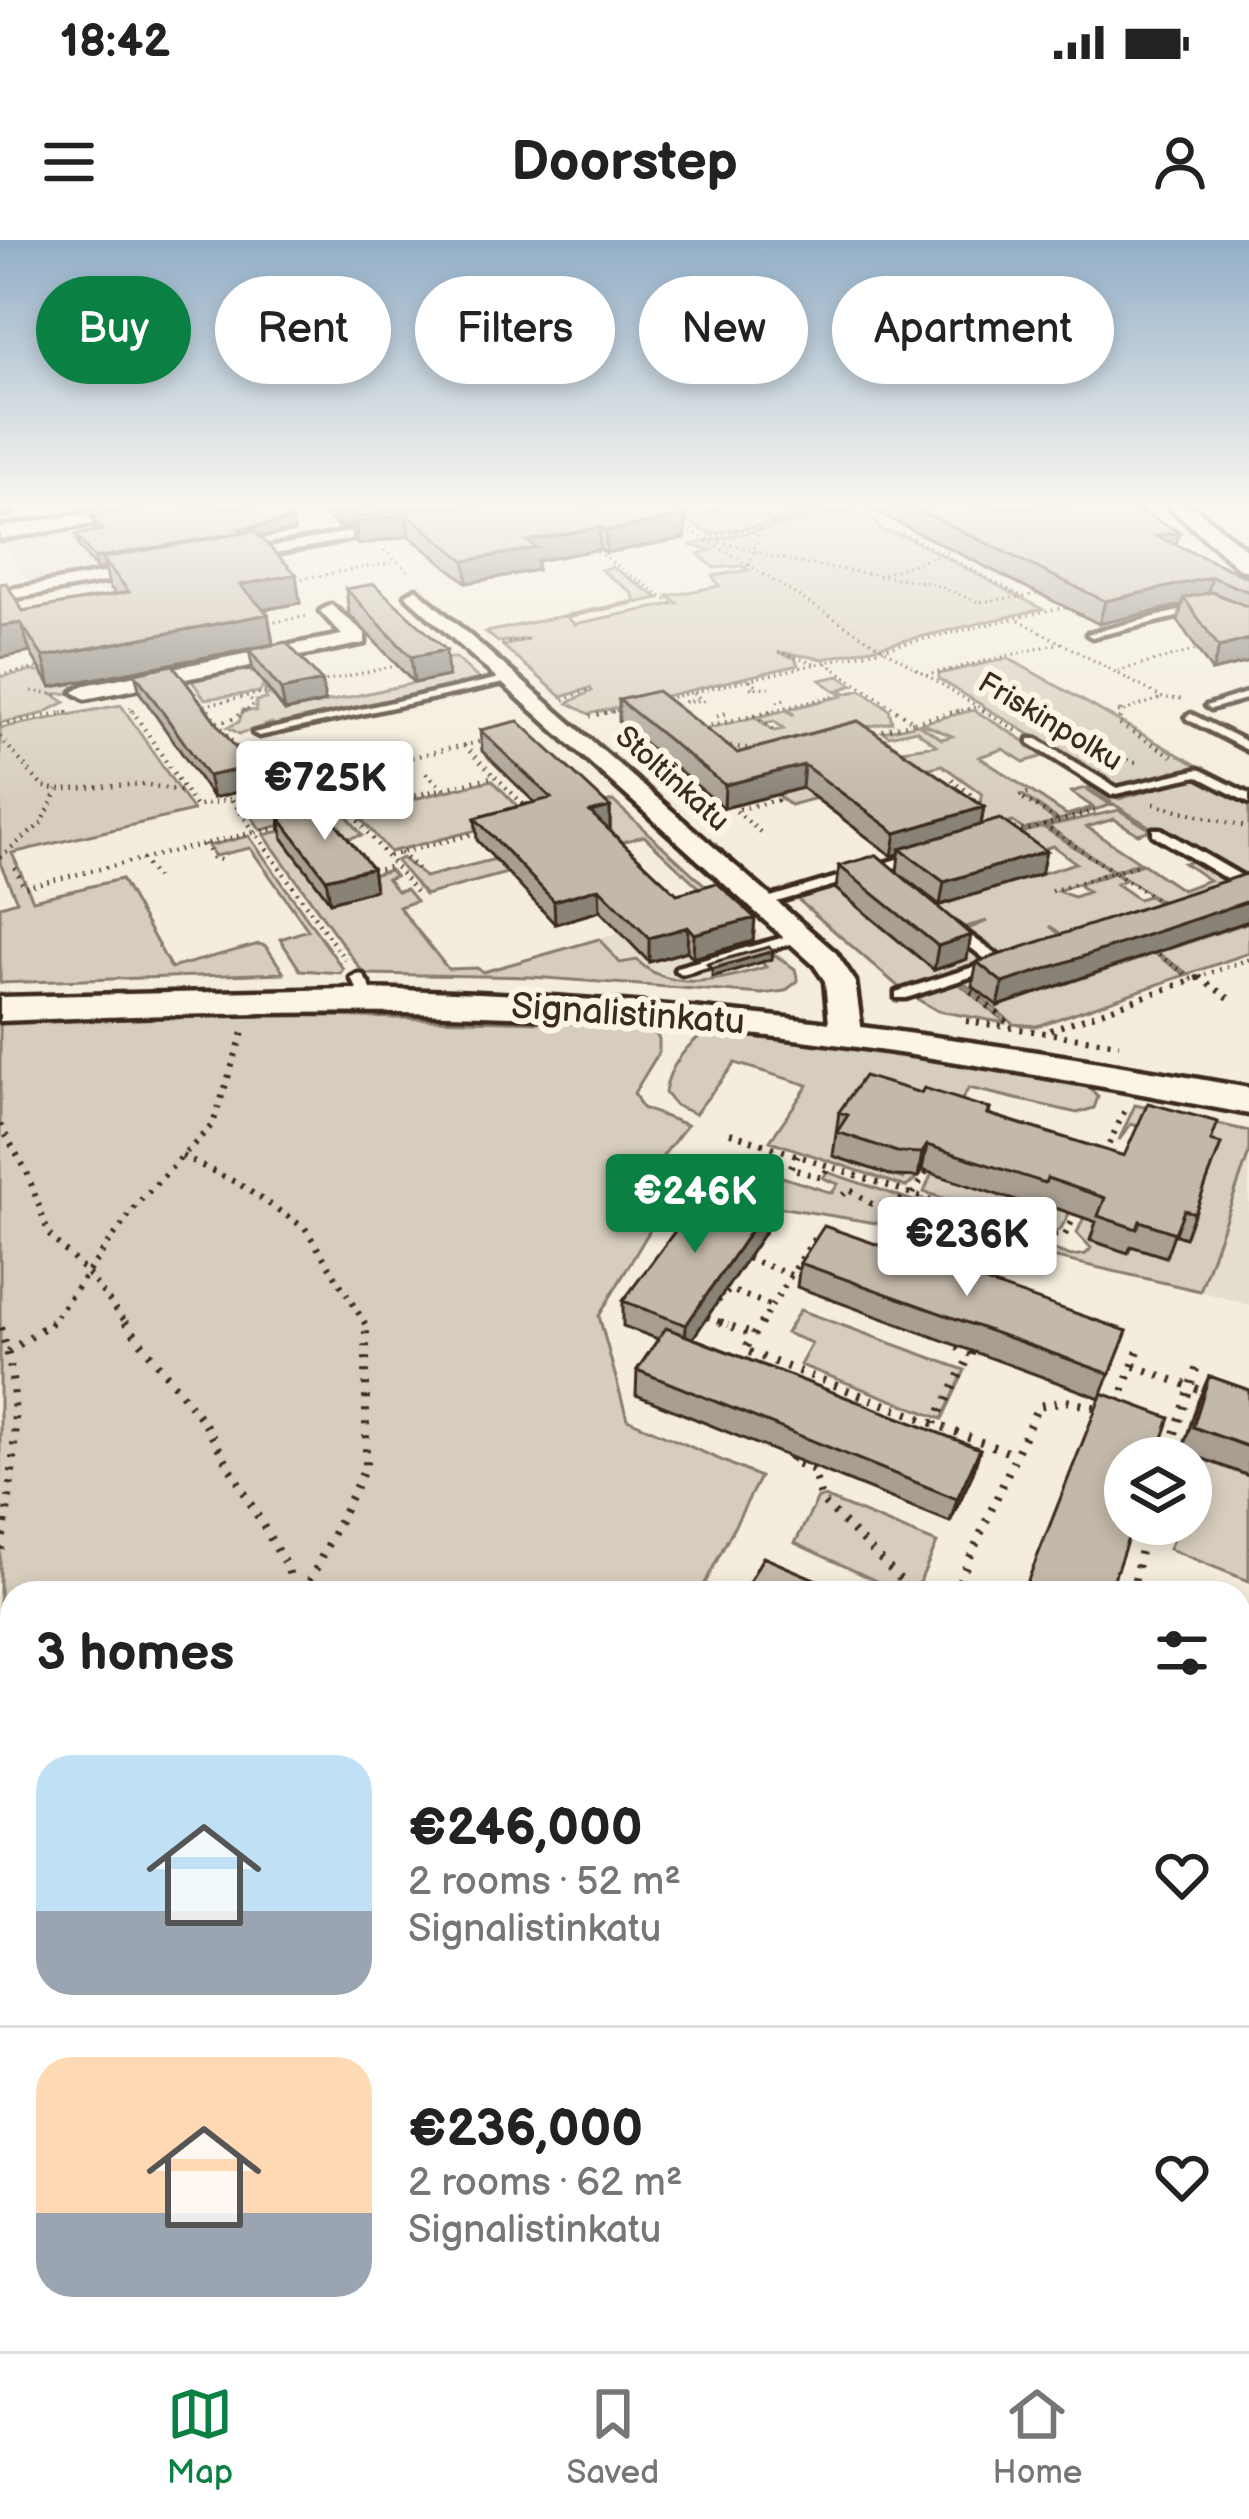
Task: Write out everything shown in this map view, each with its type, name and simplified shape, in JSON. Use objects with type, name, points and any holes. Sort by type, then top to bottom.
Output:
[{"type":"street","name":"Stoltinkatu","points":[[435,605],[509,679],[833,968],[840,981],[846,1033]]},
{"type":"street","points":[[84,700],[181,673],[357,638],[331,611]]},
{"type":"street","name":"Signalistinkatu","points":[[0,1009],[283,1002],[365,991],[846,1033],[1249,1101]]},
{"type":"lane","points":[[1092,634],[1207,607]]},
{"type":"lane","points":[[259,733],[509,679]]},
{"type":"lane","points":[[1211,706],[1249,695]]},
{"type":"lane","points":[[1191,716],[1249,748]]},
{"type":"lane","name":"Friskinpolku","points":[[1033,741],[1115,792],[1192,774]]},
{"type":"lane","points":[[1192,774],[1249,799]]},
{"type":"lane","points":[[1157,832],[1246,881]]},
{"type":"lane","points":[[761,902],[925,854]]},
{"type":"lane","points":[[877,868],[891,879]]},
{"type":"lane","points":[[1168,912],[1246,881]]},
{"type":"lane","points":[[940,917],[999,962]]},
{"type":"lane","points":[[682,970],[800,937]]},
{"type":"lane","points":[[901,995],[1016,957]]},
{"type":"path","name":"Friskinpolku","points":[[812,605],[1033,741]]},
{"type":"path","points":[[655,701],[1076,605]]},
{"type":"path","points":[[252,626],[331,611]]},
{"type":"path","points":[[1016,618],[1163,698]]},
{"type":"path","points":[[496,645],[528,639]]},
{"type":"path","points":[[926,675],[1061,643]]},
{"type":"path","points":[[1005,646],[1017,653]]},
{"type":"path","points":[[1115,672],[1206,647]]},
{"type":"path","points":[[1196,651],[1205,656]]},
{"type":"path","points":[[778,652],[817,664]]},
{"type":"path","points":[[955,658],[966,665]]},
{"type":"path","points":[[825,662],[930,730]]},
{"type":"path","points":[[1080,666],[1097,662]]},
{"type":"path","points":[[0,675],[60,663]]},
{"type":"path","points":[[309,684],[404,664],[407,668]]},
{"type":"path","points":[[1141,665],[1150,670]]},
{"type":"path","points":[[181,673],[269,791]]},
{"type":"path","points":[[750,680],[757,685],[749,688],[768,686],[758,678]]},
{"type":"path","points":[[1116,686],[1133,682]]},
{"type":"path","points":[[205,705],[281,689]]},
{"type":"path","points":[[561,701],[592,689]]},
{"type":"path","points":[[32,691],[74,698],[40,718]]},
{"type":"path","points":[[695,692],[708,700],[682,702],[700,698],[695,692]]},
{"type":"path","points":[[217,722],[234,718],[244,706],[253,705],[249,696]]},
{"type":"path","points":[[681,733],[833,696]]},
{"type":"path","points":[[785,708],[778,702],[788,698]]},
{"type":"path","points":[[1184,699],[1163,698],[1118,711],[1119,724],[1192,774]]},
{"type":"path","points":[[0,725],[40,718],[84,700]]},
{"type":"path","points":[[126,701],[196,807],[487,740]]},
{"type":"path","points":[[879,706],[889,703]]},
{"type":"path","points":[[857,737],[978,707]]},
{"type":"path","points":[[581,718],[619,710],[634,712]]},
{"type":"path","points":[[200,715],[210,713]]},
{"type":"path","points":[[723,723],[716,717],[727,713]]},
{"type":"path","points":[[753,715],[775,731]]},
{"type":"path","points":[[702,728],[722,746],[748,746],[760,752]]},
{"type":"path","points":[[209,733],[224,730]]},
{"type":"path","points":[[0,737],[33,781],[58,790],[144,784],[186,791]]},
{"type":"path","points":[[616,748],[661,737]]},
{"type":"path","points":[[464,746],[536,818]]},
{"type":"path","points":[[719,754],[722,746]]},
{"type":"path","points":[[225,749],[236,747]]},
{"type":"path","points":[[1082,748],[1192,774]]},
{"type":"path","points":[[485,766],[495,764]]},
{"type":"path","points":[[382,765],[389,773]]},
{"type":"path","points":[[244,774],[284,766]]},
{"type":"path","points":[[426,773],[443,789]]},
{"type":"path","points":[[312,820],[495,776]]},
{"type":"path","points":[[323,778],[330,787]]},
{"type":"path","points":[[952,779],[972,797],[964,811]]},
{"type":"path","points":[[0,857],[43,823],[58,790]]},
{"type":"path","points":[[405,790],[410,796]]},
{"type":"path","points":[[511,792],[521,790]]},
{"type":"path","points":[[760,832],[734,810],[777,800],[764,790]]},
{"type":"path","points":[[1028,793],[1019,796],[1059,821]]},
{"type":"path","points":[[1124,793],[1249,828]]},
{"type":"path","points":[[231,799],[365,991]]},
{"type":"path","points":[[1014,829],[1044,826],[1114,806]]},
{"type":"path","points":[[347,808],[419,896]]},
{"type":"path","points":[[16,868],[24,887],[293,824]]},
{"type":"path","points":[[1044,826],[1168,912]]},
{"type":"path","points":[[387,856],[497,828]]},
{"type":"path","points":[[353,839],[370,835]]},
{"type":"path","points":[[204,842],[212,857],[223,862]]},
{"type":"path","points":[[400,853],[418,869]]},
{"type":"path","points":[[138,858],[156,878]]},
{"type":"path","points":[[362,874],[394,865]]},
{"type":"path","points":[[1052,891],[1138,865]]},
{"type":"path","points":[[1154,952],[1230,999]]},
{"type":"path","points":[[1046,1031],[1249,959]]},
{"type":"path","points":[[954,977],[1013,1027]]},
{"type":"path","points":[[8,1352],[49,1326],[137,1204],[213,1124],[242,1030],[283,1002]]},
{"type":"path","points":[[1096,1170],[1129,1100]]},
{"type":"path","points":[[0,1125],[27,1172],[50,1235],[88,1274],[206,1424],[290,1581]]},
{"type":"path","points":[[730,1133],[1052,1238],[1067,1233],[1084,1198]]},
{"type":"path","points":[[798,1155],[790,1168],[822,1178],[830,1166]]},
{"type":"path","points":[[182,1156],[239,1184],[305,1228],[366,1320],[366,1466],[310,1581]]},
{"type":"path","points":[[911,1217],[915,1195],[927,1172]]},
{"type":"path","points":[[843,1195],[849,1189],[883,1206],[901,1204],[915,1195]]},
{"type":"path","points":[[943,1221],[964,1229],[972,1214]]},
{"type":"path","points":[[818,1232],[740,1351],[1015,1455]]},
{"type":"path","points":[[747,1258],[791,1275]]},
{"type":"path","points":[[718,1301],[730,1290],[772,1306]]},
{"type":"path","points":[[707,1317],[754,1335]]},
{"type":"path","points":[[0,1328],[8,1352],[9,1504],[0,1552]]},
{"type":"path","points":[[934,1424],[970,1354],[950,1343]]},
{"type":"path","points":[[959,1581],[1038,1406],[1066,1401],[1117,1414],[1141,1345]]},
{"type":"path","points":[[1156,1429],[1174,1436],[1198,1363]]},
{"type":"path","points":[[1133,1366],[1210,1394]]},
{"type":"path","points":[[819,1396],[826,1382]]},
{"type":"path","points":[[915,1433],[921,1419]]},
{"type":"path","points":[[791,1458],[789,1461],[813,1471],[822,1501],[902,1581]]},
{"type":"path","points":[[1134,1581],[1142,1545]]},
{"type":"path","points":[[1120,1556],[1138,1563]]},
{"type":"shaded area","points":[[627,605],[567,617],[574,624],[670,605],[1034,605],[1042,609],[824,659],[779,652],[795,658],[798,665],[589,714],[568,703],[592,691],[590,688],[562,697],[503,646],[529,639],[498,642],[486,632]]},
{"type":"shaded area","points":[[442,658],[456,658],[483,683],[276,727],[272,723],[239,734],[228,727],[239,722],[243,710],[256,711],[256,701],[267,699],[265,695],[295,689],[273,696],[285,711],[447,676]]},
{"type":"shaded area","points":[[1008,658],[1205,770],[1172,771],[1169,773],[1175,775],[1117,788],[939,679],[939,674]]},
{"type":"shaded area","points":[[243,663],[288,663],[250,672],[289,665],[305,683],[205,699],[191,680],[199,673],[206,676],[203,671],[238,664],[243,669]]},
{"type":"shaded area","points":[[43,673],[51,687],[72,684],[78,693],[53,694],[65,702],[42,714],[0,723],[0,677]]},
{"type":"shaded area","points":[[839,676],[853,685],[839,690],[845,694],[861,690],[889,709],[892,722],[860,728],[712,798],[724,808],[699,815],[622,749],[755,717],[774,731],[784,729],[757,717],[786,710],[794,715],[789,709],[842,696],[820,680]]},
{"type":"shaded area","points":[[121,705],[193,811],[12,853],[33,900],[121,879],[171,968],[259,944],[266,946],[284,973],[0,983],[0,906],[17,901],[0,863],[0,728]]},
{"type":"shaded area","points":[[974,710],[1047,755],[1024,762],[1003,749],[979,757],[1067,815],[1093,807],[1071,792],[1085,788],[1111,805],[1059,820],[1021,794],[1056,821],[1024,830],[1013,822],[982,831],[962,817],[980,804],[982,794],[942,765],[790,805],[748,772],[936,745],[916,730],[889,736],[883,732],[918,724],[942,739],[952,736],[921,723]]},
{"type":"shaded area","points":[[1189,779],[1205,779],[1249,805],[1249,875],[1243,877],[1163,827],[1155,830],[1088,788],[1097,786],[1119,799]]},
{"type":"shaded area","points":[[492,780],[528,817],[390,852],[356,813]]},
{"type":"shaded area","points":[[320,782],[325,788],[299,794],[312,812],[339,806],[343,810],[312,818],[297,798],[288,800],[306,819],[261,830],[241,802]]},
{"type":"shaded area","points":[[613,801],[709,889],[703,891],[644,836],[425,895],[396,861],[402,858],[425,877],[609,830],[565,814]]},
{"type":"shaded area","points":[[1119,810],[1151,830],[1138,834],[1114,819],[1087,827],[1140,862],[1114,871],[1047,826]]},
{"type":"shaded area","points":[[346,815],[362,835],[336,841],[364,877],[390,870],[395,876],[387,879],[397,891],[406,889],[416,901],[399,907],[448,969],[483,972],[599,939],[620,963],[637,960],[666,978],[698,981],[733,976],[766,967],[760,960],[775,955],[795,969],[798,981],[785,991],[762,994],[532,977],[364,974],[264,835]]},
{"type":"shaded area","points":[[1043,827],[1112,871],[1057,891],[1074,897],[1088,892],[1078,884],[1114,873],[1125,880],[1116,884],[1138,899],[1149,896],[1162,905],[1065,937],[1050,926],[1063,937],[1002,956],[965,930],[987,921],[962,928],[891,874],[905,870],[942,904],[1076,863],[1053,846],[1024,855],[1003,838]]},
{"type":"shaded area","points":[[249,836],[343,969],[340,973],[300,970],[280,939],[308,930],[250,848],[215,856],[208,846]]},
{"type":"shaded area","points":[[1199,860],[1232,881],[1165,904],[1116,872],[1143,864],[1182,890],[1209,880],[1184,863]]},
{"type":"shaded area","points":[[831,885],[934,969],[957,936],[985,961],[901,989],[795,897]]},
{"type":"shaded area","points":[[724,903],[793,967],[798,975],[792,987],[762,994],[532,977],[537,957]]},
{"type":"shaded area","points":[[1249,922],[1249,953],[1188,974],[1132,935],[1142,930],[1169,949]]},
{"type":"shaded area","points":[[1117,927],[1185,975],[1037,1026],[1013,1024],[960,980],[995,968],[998,1006],[1143,958]]},
{"type":"shaded area","points":[[956,981],[1005,1023],[938,1011],[912,996]]},
{"type":"shaded area","points":[[253,1014],[649,1025],[659,1039],[659,1052],[634,1093],[642,1108],[687,1125],[655,1166],[682,1176],[599,1316],[627,1419],[760,1477],[706,1581],[0,1581],[0,1023]]},
{"type":"shaded area","points":[[713,1029],[1085,1081],[1098,1097],[1094,1108],[1077,1113],[969,1088],[959,1104],[844,1160],[903,1179],[906,1174],[918,1177],[906,1187],[770,1141],[808,1085],[735,1063],[695,1114],[675,1105],[665,1093],[670,1074],[688,1047]]},
{"type":"shaded area","points":[[1135,1105],[1249,1131],[1249,1153],[1200,1291],[974,1239],[760,1204],[733,1195],[754,1168],[832,1193],[838,1184],[823,1178],[827,1172],[917,1202],[907,1217],[921,1223],[929,1211],[922,1204],[966,1219],[944,1216],[939,1226],[965,1235],[973,1221],[1071,1256],[1086,1254],[1091,1248],[1077,1233],[1091,1201],[1105,1206],[1091,1241],[1128,1253],[1131,1246],[1165,1257],[1174,1234],[1185,1237],[1204,1188],[1208,1147],[1131,1124],[1119,1140]]},
{"type":"shaded area","points":[[1249,1153],[1249,1305],[1200,1291]]},
{"type":"shaded area","points":[[932,1173],[1037,1207],[1041,1203],[1054,1207],[1079,1196],[1060,1230],[1046,1232],[924,1192]]},
{"type":"shaded area","points":[[800,1310],[965,1370],[942,1419],[800,1365],[812,1343],[786,1333]]},
{"type":"shaded area","points":[[1212,1462],[1249,1476],[1249,1581],[1169,1549],[1171,1545],[1212,1545]]},
{"type":"shaded area","points":[[818,1498],[937,1543],[920,1581],[876,1581],[795,1543]]},
{"type":"building","points":[[0,605],[19,605],[23,611],[59,605],[259,605],[268,614],[43,657],[21,623],[0,626]]},
{"type":"building","points":[[361,605],[396,605],[446,650],[411,657]]},
{"type":"building","points":[[1189,605],[1249,607],[1249,639],[1219,647]]},
{"type":"building","points":[[286,642],[322,681],[281,690],[249,650]]},
{"type":"building","points":[[173,665],[250,767],[208,776],[135,673]]},
{"type":"building","points":[[657,691],[737,753],[858,721],[984,807],[896,833],[804,765],[725,785],[619,700]]},
{"type":"building","points":[[518,721],[610,807],[590,812],[677,894],[717,883],[755,918],[694,934],[688,927],[649,938],[599,888],[554,901],[475,818],[551,798],[480,730]]},
{"type":"building","points":[[322,806],[372,868],[326,879],[279,817]]},
{"type":"building","points":[[1000,819],[1046,851],[944,882],[900,849]]},
{"type":"building","points":[[877,855],[971,935],[938,946],[839,866]]},
{"type":"building","points":[[1249,873],[1249,901],[1003,983],[977,962]]},
{"type":"building","points":[[769,947],[773,951],[712,969],[707,964]]},
{"type":"building","points":[[864,1076],[921,1093],[924,1088],[990,1109],[987,1114],[1124,1156],[1148,1103],[1218,1122],[1211,1141],[1221,1144],[1195,1213],[1184,1210],[1175,1233],[1140,1221],[1137,1229],[1098,1216],[1105,1198],[1047,1178],[1045,1183],[927,1145],[922,1153],[897,1152],[837,1132],[848,1115],[839,1112]]},
{"type":"building","points":[[707,1188],[766,1208],[686,1325],[623,1301]]},
{"type":"building","points":[[824,1226],[1127,1331],[1110,1374],[800,1263]]},
{"type":"building","points":[[666,1328],[980,1449],[957,1499],[637,1370]]},
{"type":"building","points":[[1209,1376],[1249,1390],[1249,1447],[1193,1427]]},
{"type":"building","points":[[1102,1393],[1170,1418],[1163,1437],[1104,1437],[1104,1545],[1126,1545],[1113,1581],[1028,1581]]},
{"type":"building","points":[[763,1557],[819,1581],[750,1581]]}]
